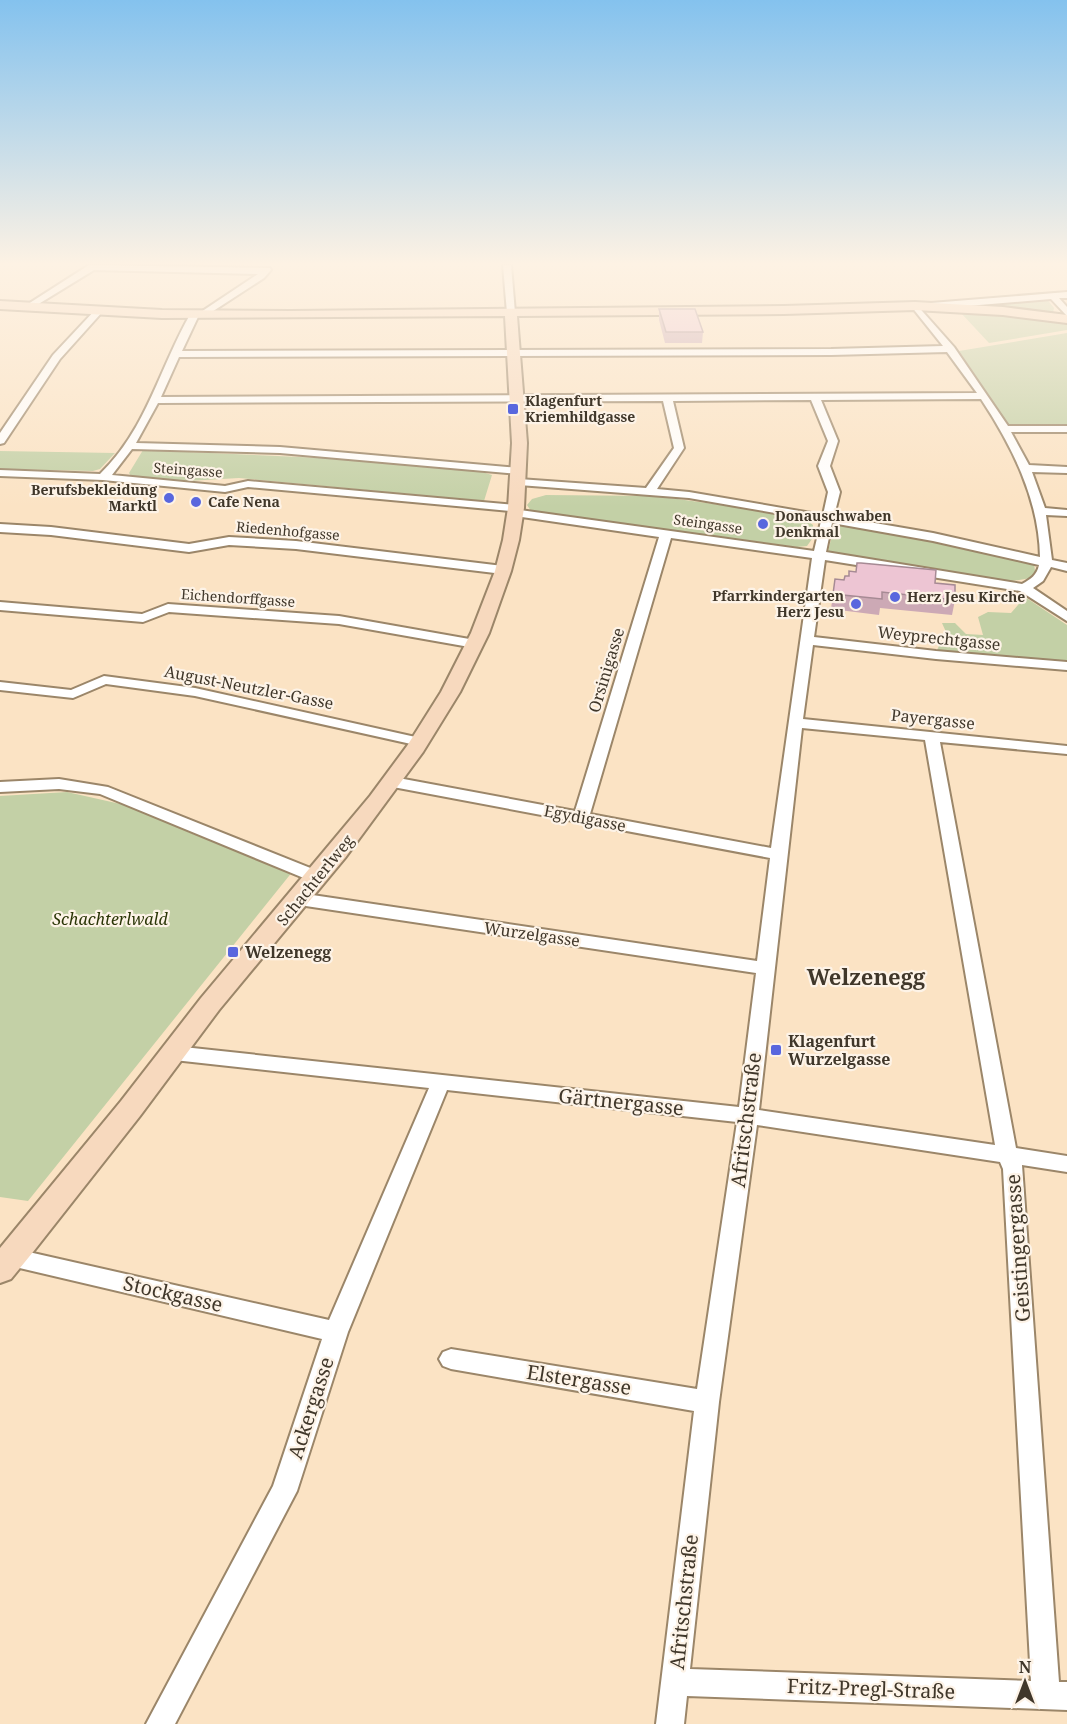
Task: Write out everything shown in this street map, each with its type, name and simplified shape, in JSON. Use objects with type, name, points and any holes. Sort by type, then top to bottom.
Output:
[{"type":"street","points":[[0,441],[56,357],[67,345]]},
{"type":"street","points":[[103,477],[113,470],[130,446],[179,345]]},
{"type":"street","name":"Schachterlweg","points":[[5,1264],[174,1053],[210,1004],[299,899],[393,782],[420,742],[475,645],[503,570],[518,493],[514,345]]},
{"type":"street","points":[[948,345],[1005,429],[1042,510],[1048,563],[1038,582],[1024,588]]},
{"type":"street","points":[[174,354],[831,352],[951,349]]},
{"type":"street","points":[[153,400],[982,396]]},
{"type":"street","name":"Afritschstraße","points":[[670,1724],[707,1402],[748,1116],[778,854],[819,555],[834,492],[824,466],[833,441],[815,397]]},
{"type":"street","points":[[649,492],[679,448],[667,398]]},
{"type":"street","points":[[1005,429],[1067,429]]},
{"type":"street","name":"Steingasse","points":[[130,446],[280,450],[518,493],[666,534],[819,555],[1024,588]]},
{"type":"street","points":[[1024,468],[1067,470]]},
{"type":"street","name":"Steingasse","points":[[0,473],[103,477],[225,489],[248,484],[518,493],[610,490],[689,495],[828,517],[933,537],[1067,567]]},
{"type":"street","points":[[1042,510],[1067,513]]},
{"type":"street","name":"Riedenhofgasse","points":[[0,528],[51,531],[189,548],[229,541],[296,545],[503,570]]},
{"type":"street","name":"Orsinigasse","points":[[581,817],[666,534]]},
{"type":"street","points":[[1024,588],[1067,617]]},
{"type":"street","name":"Eichendorffgasse","points":[[0,606],[143,618],[168,608],[339,620],[475,645]]},
{"type":"street","name":"Weyprechtgasse","points":[[807,640],[936,655],[1067,666]]},
{"type":"street","name":"August-Neutzler-Gasse","points":[[0,686],[73,694],[104,680],[195,692],[420,742]]},
{"type":"street","name":"Payergasse","points":[[796,723],[1067,750]]},
{"type":"street","name":"Geistingergasse","points":[[932,737],[1007,1154],[1014,1168],[1056,1695]]},
{"type":"street","name":"Egydigasse","points":[[393,782],[778,854]]},
{"type":"street","points":[[0,787],[59,784],[104,790],[317,877]]},
{"type":"street","name":"Wurzelgasse","points":[[299,899],[765,968]]},
{"type":"street","name":"Gärtnergasse","points":[[174,1053],[748,1116],[1067,1164]]},
{"type":"street","name":"Ackergasse","points":[[160,1724],[284,1491],[336,1332],[441,1082]]},
{"type":"street","name":"Stockgasse","points":[[5,1264],[336,1332]]},
{"type":"street","name":"Elstergasse","points":[[451,1359],[707,1402]]},
{"type":"street","name":"Fritz-Pregl-Straße","points":[[675,1682],[1056,1695]]},
{"type":"green space","points":[[992,345],[1067,345],[1067,427],[1009,426],[959,351]]},
{"type":"green space","points":[[143,450],[346,459],[482,472],[492,475],[484,501],[239,478],[188,481],[131,476],[129,473]]},
{"type":"green space","points":[[0,451],[115,453],[100,469],[93,471],[0,469]]},
{"type":"green space","points":[[546,495],[656,496],[735,507],[807,520],[813,525],[812,539],[807,546],[797,547],[531,511],[527,505],[532,499]]},
{"type":"green space","points":[[835,522],[1034,563],[1035,571],[1031,578],[1006,582],[828,552]]},
{"type":"green space","points":[[1025,597],[1067,625],[1067,662],[936,652],[946,632],[942,623],[955,623],[966,634],[983,635],[978,617],[988,612],[1011,613]]},
{"type":"green space","name":"Schachterlwald","points":[[67,792],[125,805],[193,834],[293,871],[28,1201],[0,1197],[0,796]]},
{"type":"building","points":[[857,563],[936,570],[935,583],[955,585],[955,600],[882,592],[882,599],[833,594],[835,579],[844,580],[845,576],[849,576],[849,571],[856,572]]},
{"type":"place","name":"Klagenfurt Kriemhildgasse","points":[[513,409]]},
{"type":"place","name":"Berufsbekleidung Marktl","points":[[169,498]]},
{"type":"place","name":"Cafe Nena","points":[[196,502]]},
{"type":"place","name":"Donauschwaben Denkmal","points":[[763,524]]},
{"type":"place","name":"Herz Jesu Kirche","points":[[895,597]]},
{"type":"place","name":"Pfarrkindergarten Herz Jesu","points":[[856,604]]},
{"type":"place","name":"Welzenegg","points":[[233,952]]},
{"type":"place","name":"Klagenfurt Wurzelgasse","points":[[776,1050]]},
{"type":"district","name":"Welzenegg","points":[[866,977]]}]
